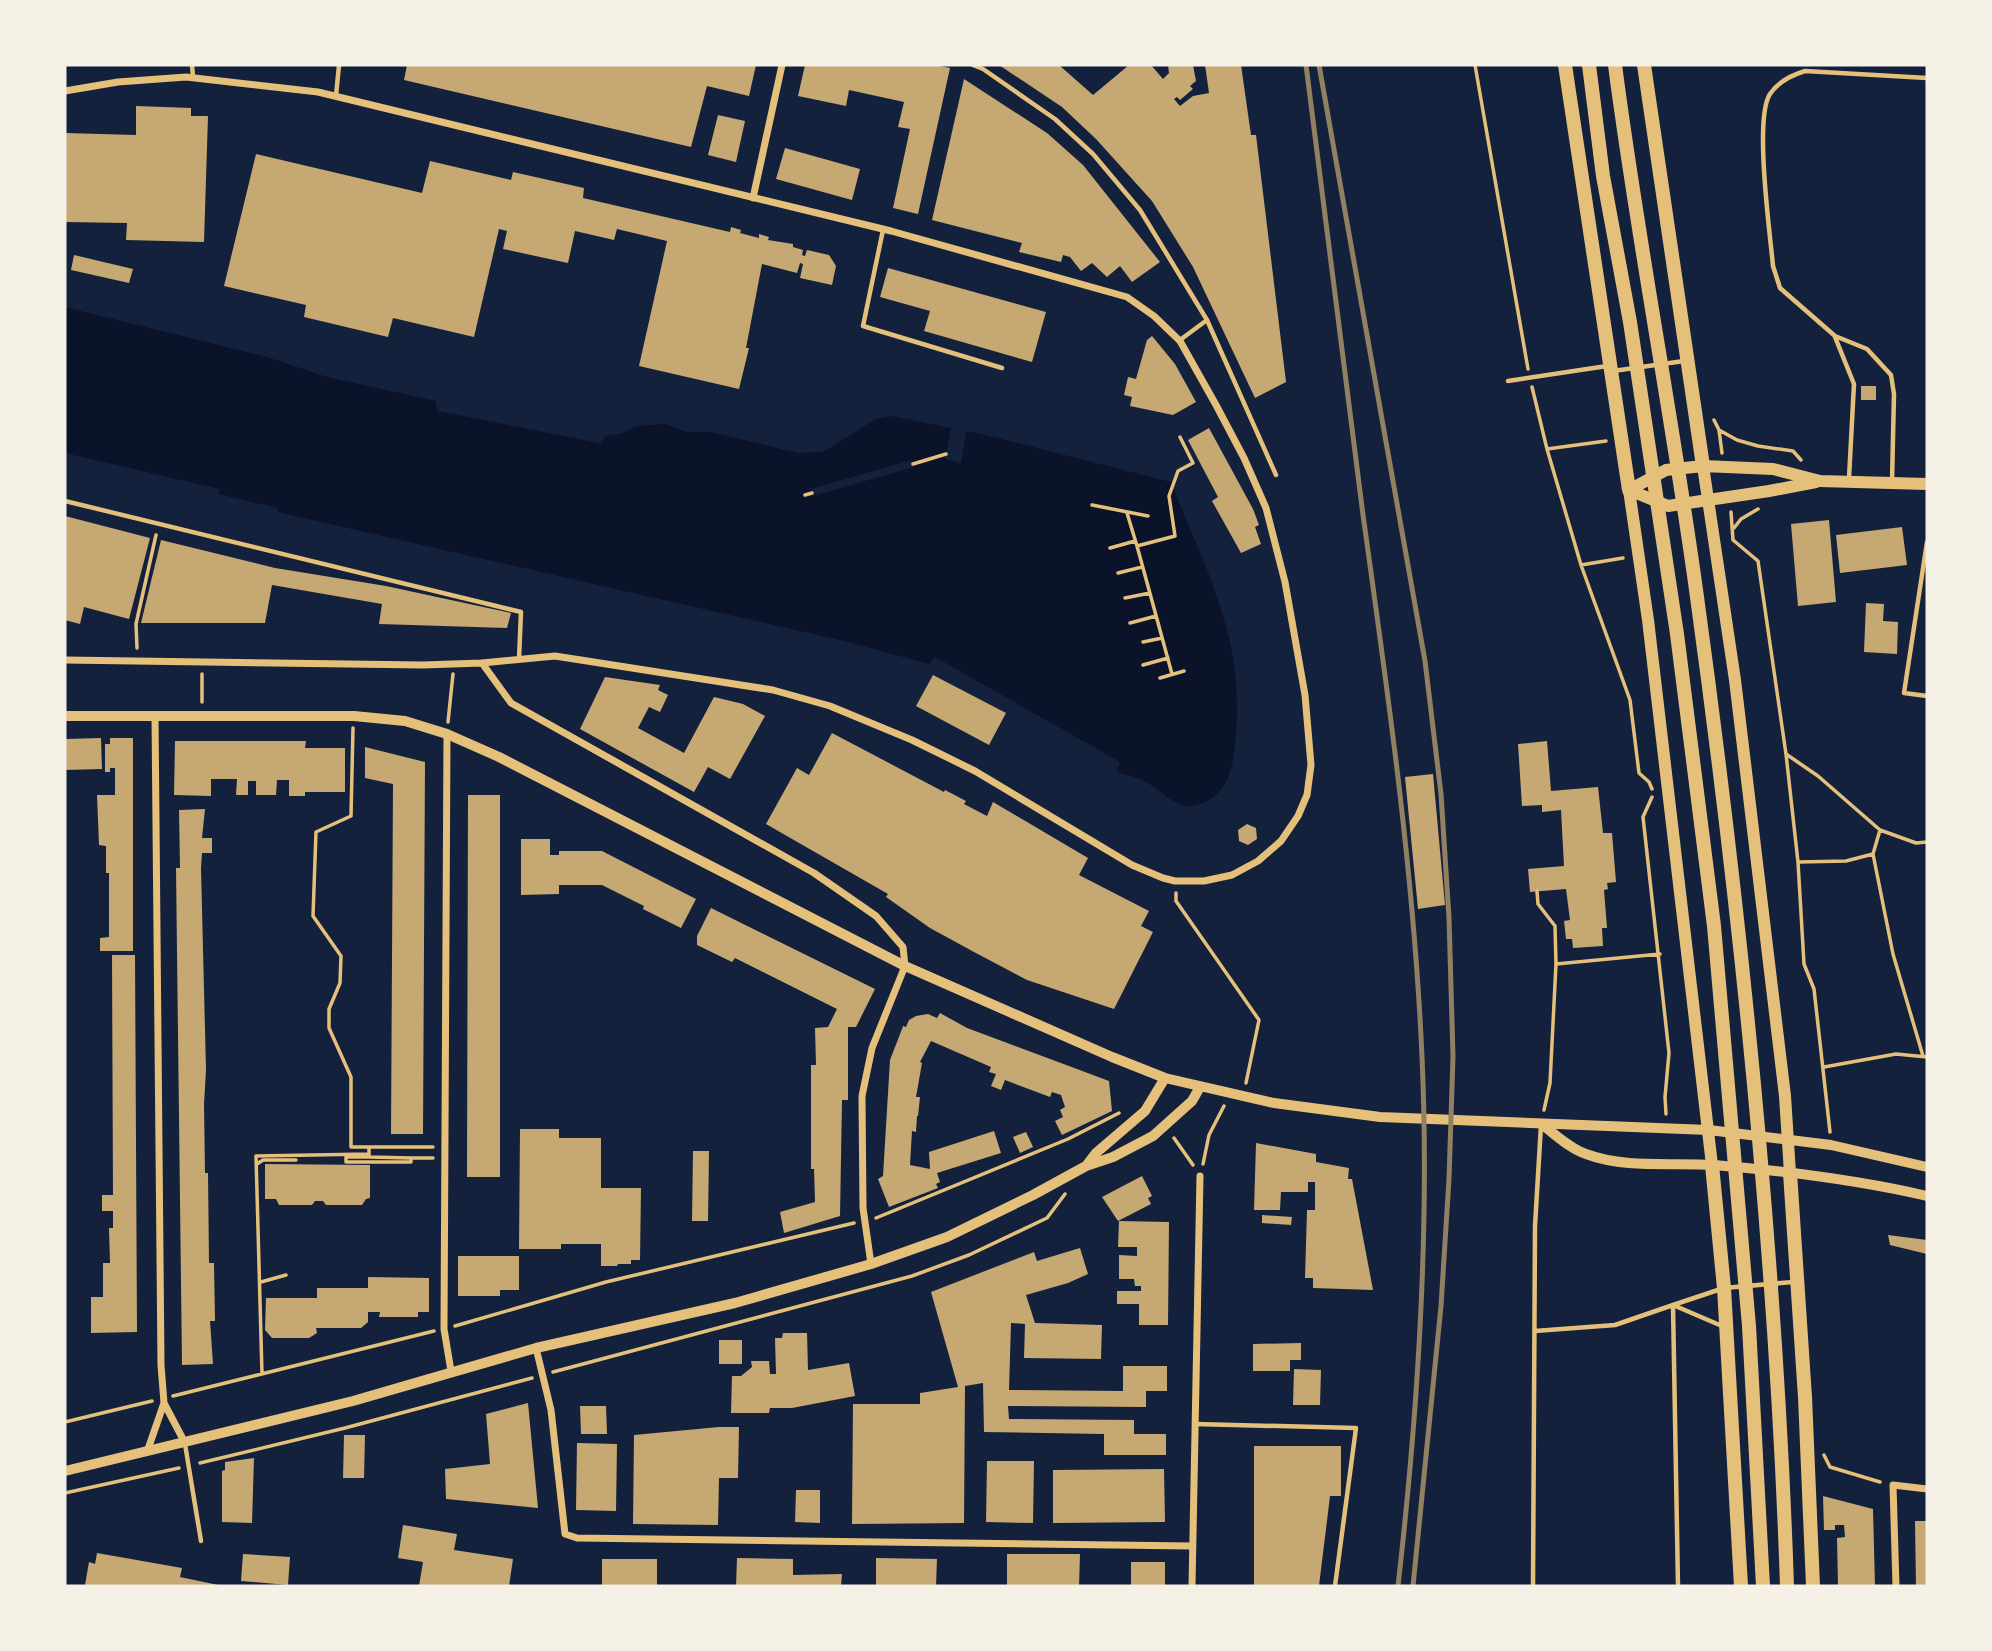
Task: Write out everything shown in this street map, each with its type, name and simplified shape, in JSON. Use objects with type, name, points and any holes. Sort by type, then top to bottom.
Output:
[{"type":"highway","points":[[1565,65],[1629,490]]},
{"type":"highway","points":[[1589,65],[1603,176],[1630,322],[1677,634],[1709,888],[1749,1326],[1763,1586]]},
{"type":"highway","points":[[1615,65],[1697,595],[1748,1007],[1773,1323],[1787,1586]]},
{"type":"highway","points":[[1644,65],[1703,466]]},
{"type":"highway","points":[[1712,1165],[1724,1288],[1741,1586]]},
{"type":"highway","points":[[1790,1174],[1813,1586]]},
{"type":"main road","points":[[1629,490],[1667,470],[1703,466],[1773,469],[1820,481]]},
{"type":"main road","points":[[1703,466],[1739,716],[1783,1084],[1790,1174]]},
{"type":"main road","points":[[1629,490],[1668,506],[1820,481],[1927,484]]},
{"type":"main road","points":[[1629,490],[1648,620],[1712,1165]]},
{"type":"street","points":[[753,198],[782,65]]},
{"type":"street","points":[[65,91],[117,82],[193,78],[254,83],[336,97],[883,230],[1127,297],[1154,316],[1180,341],[1244,458],[1266,508],[1285,582],[1305,695],[1311,765],[1307,794],[1298,816],[1281,841],[1258,861],[1232,875],[1204,881],[1175,881],[1132,865],[975,771],[912,740],[830,706],[773,690],[555,656],[423,665],[65,660]]},
{"type":"street","points":[[482,663],[511,703],[814,873],[876,916],[903,947],[905,966],[872,1048],[862,1096],[863,1220],[871,1264]]},
{"type":"street","points":[[146,1452],[164,1401],[161,1337],[155,714]]},
{"type":"street","points":[[65,716],[354,716],[405,721],[447,734],[499,757],[905,966],[1112,1058],[1165,1078],[1200,1087],[1274,1103],[1380,1117],[1709,1129],[1831,1145],[1927,1167]]},
{"type":"street","points":[[447,734],[444,1329],[451,1371]]},
{"type":"street","points":[[1086,1166],[1096,1153],[1145,1111],[1165,1078]]},
{"type":"street","points":[[65,1471],[353,1401],[536,1348],[735,1303],[871,1264],[947,1237],[1086,1166],[1113,1157],[1153,1136],[1192,1101],[1200,1087]]},
{"type":"street","points":[[1541,1124],[1584,1154],[1613,1160],[1712,1165],[1790,1174],[1927,1196]]},
{"type":"street","points":[[1192,1586],[1200,1176]]},
{"type":"street","points":[[536,1348],[551,1410],[565,1534],[577,1538],[1191,1546]]},
{"type":"street","points":[[164,1401],[185,1443]]},
{"type":"street","points":[[1896,1586],[1893,1485],[1927,1489]]},
{"type":"lane","points":[[192,65],[193,78]]},
{"type":"lane","points":[[336,97],[339,65]]},
{"type":"lane","points":[[973,65],[983,69],[1055,119],[1093,154],[1140,210],[1207,320],[1276,475]]},
{"type":"lane","points":[[1892,483],[1894,394],[1891,375],[1867,349],[1835,336],[1780,288],[1773,266],[1762,127],[1769,95],[1791,75],[1805,71],[1927,78]]},
{"type":"lane","points":[[883,230],[863,326],[1002,368]]},
{"type":"lane","points":[[1180,341],[1207,320]]},
{"type":"lane","points":[[1835,336],[1848,363],[1854,384],[1849,482]]},
{"type":"lane","points":[[1507,382],[1530,377],[1688,361]]},
{"type":"lane","points":[[65,501],[158,526],[521,612],[519,659]]},
{"type":"lane","points":[[1927,542],[1904,693],[1927,696]]},
{"type":"lane","points":[[1533,1586],[1535,1226],[1541,1124]]},
{"type":"lane","points":[[1535,1331],[1615,1325],[1724,1288],[1798,1282]]},
{"type":"lane","points":[[1673,1305],[1726,1328]]},
{"type":"lane","points":[[1673,1305],[1678,1586]]},
{"type":"lane","points":[[1194,1424],[1356,1428],[1335,1586]]},
{"type":"lane","points":[[185,1443],[201,1541]]},
{"type":"path","points":[[1475,65],[1530,377],[1547,449],[1580,565],[1630,700],[1639,773],[1649,782],[1653,793],[1643,817],[1669,1053],[1665,1097],[1667,1128]]},
{"type":"path","points":[[1719,430],[1737,440],[1758,446],[1793,451],[1820,481]]},
{"type":"path","points":[[1110,548],[1175,536],[1170,496],[1178,471],[1193,463],[1180,437]]},
{"type":"path","points":[[1547,449],[1611,440]]},
{"type":"path","points":[[913,464],[946,454]]},
{"type":"path","points":[[805,495],[812,493]]},
{"type":"path","points":[[1092,505],[1148,516]]},
{"type":"path","points":[[1127,513],[1172,674]]},
{"type":"path","points":[[138,660],[136,624],[158,526]]},
{"type":"path","points":[[1733,540],[1758,561],[1786,754],[1798,862],[1804,964],[1814,989],[1831,1145]]},
{"type":"path","points":[[1580,565],[1626,557]]},
{"type":"path","points":[[1118,573],[1142,567]]},
{"type":"path","points":[[1125,598],[1150,593]]},
{"type":"path","points":[[1130,623],[1156,617]]},
{"type":"path","points":[[1143,642],[1162,638]]},
{"type":"path","points":[[1143,664],[1168,658]]},
{"type":"path","points":[[1160,678],[1184,671]]},
{"type":"path","points":[[202,678],[202,689]]},
{"type":"path","points":[[450,707],[452,690]]},
{"type":"path","points":[[354,716],[351,816],[316,832],[313,916],[341,956],[340,983],[328,1009],[328,1028],[351,1077],[351,1147],[444,1147]]},
{"type":"path","points":[[1786,754],[1818,776],[1880,830],[1916,843],[1927,842]]},
{"type":"path","points":[[1824,1067],[1896,1054],[1925,1056],[1892,954],[1873,854],[1880,830]]},
{"type":"path","points":[[1798,862],[1846,861],[1873,854]]},
{"type":"path","points":[[1175,881],[1176,901],[1259,1020],[1247,1077]]},
{"type":"path","points":[[1537,891],[1538,904],[1555,926],[1556,964],[1550,1083],[1541,1124]]},
{"type":"path","points":[[1556,964],[1660,954]]},
{"type":"path","points":[[1200,1176],[1209,1135],[1230,1094]]},
{"type":"path","points":[[65,1422],[164,1401],[444,1329],[606,1282],[882,1217],[1068,1139],[1124,1111]]},
{"type":"path","points":[[1171,1135],[1180,1143],[1200,1176]]},
{"type":"path","points":[[369,1148],[369,1156]]},
{"type":"path","points":[[262,1374],[257,1156],[444,1158]]},
{"type":"path","points":[[369,1156],[346,1157],[346,1162],[411,1162],[411,1158]]},
{"type":"path","points":[[257,1164],[263,1160],[296,1160]]},
{"type":"path","points":[[65,1493],[345,1428],[912,1276],[969,1255],[1047,1218],[1086,1166]]},
{"type":"path","points":[[261,1282],[286,1275]]},
{"type":"path","points":[[1830,1467],[1893,1485]]},
{"type":"water","points":[[65,307],[267,357],[327,377],[436,401],[437,411],[600,443],[606,436],[621,434],[636,426],[665,424],[687,432],[711,432],[798,453],[823,452],[876,419],[892,416],[990,436],[1171,482],[1215,590],[1233,657],[1237,724],[1234,757],[1228,777],[1211,799],[1186,806],[1168,798],[1146,782],[1116,772],[1120,762],[935,657],[929,664],[844,641],[277,512],[277,508],[218,494],[219,489],[65,453]]},
{"type":"pier","points":[[952,424],[967,428],[961,463],[945,459]]},
{"type":"pier","points":[[912,460],[914,467],[813,496],[811,489]]},
{"type":"building","points":[[407,65],[756,65],[749,96],[707,86],[691,147],[404,80]]},
{"type":"building","points":[[805,65],[934,65],[950,68],[918,214],[893,208],[910,129],[898,127],[904,102],[849,90],[846,106],[798,96]]},
{"type":"building","points":[[999,65],[1059,65],[1093,95],[1129,65],[1151,65],[1163,79],[1169,73],[1168,65],[1193,65],[1196,81],[1190,86],[1193,89],[1180,100],[1177,97],[1174,99],[1180,106],[1193,96],[1209,93],[1205,65],[1241,65],[1251,135],[1256,135],[1286,382],[1255,398],[1193,267],[1152,201],[1096,139],[1062,107]]},
{"type":"building","points":[[964,79],[1047,133],[1083,165],[1160,262],[1132,282],[1120,266],[1107,277],[1092,263],[1081,271],[1070,257],[1063,255],[1061,262],[1019,252],[1022,243],[932,220]]},
{"type":"building","points":[[136,106],[191,108],[191,116],[208,116],[204,242],[126,240],[127,223],[65,222],[65,133],[136,135]]},
{"type":"building","points":[[718,115],[745,121],[736,162],[708,155]]},
{"type":"building","points":[[785,148],[860,169],[852,200],[776,179]]},
{"type":"building","points":[[256,154],[422,193],[430,161],[511,180],[513,172],[584,188],[583,198],[730,232],[731,227],[741,230],[740,233],[759,238],[759,234],[769,237],[768,240],[793,244],[793,247],[803,250],[802,255],[805,256],[807,250],[829,255],[836,266],[832,285],[800,278],[803,264],[800,263],[797,273],[762,264],[746,348],[749,348],[739,389],[639,366],[667,241],[617,229],[614,240],[575,231],[568,263],[503,249],[507,231],[499,229],[474,337],[393,318],[388,337],[304,317],[306,305],[224,286]]},
{"type":"building","points":[[74,255],[133,269],[129,283],[71,270]]},
{"type":"building","points":[[888,268],[1046,312],[1032,362],[924,331],[930,311],[880,297]]},
{"type":"building","points":[[1152,336],[1175,364],[1196,402],[1173,415],[1130,406],[1132,397],[1124,395],[1128,377],[1136,379],[1147,340]]},
{"type":"building","points":[[1861,386],[1876,386],[1876,400],[1861,400]]},
{"type":"building","points":[[1209,428],[1259,525],[1255,527],[1261,544],[1241,553],[1212,501],[1218,497],[1188,440]]},
{"type":"building","points":[[65,516],[150,538],[129,619],[84,607],[80,624],[65,620]]},
{"type":"building","points":[[1829,520],[1836,602],[1798,606],[1791,524]]},
{"type":"building","points":[[1902,527],[1907,565],[1840,573],[1836,535]]},
{"type":"building","points":[[161,540],[275,568],[386,586],[511,613],[507,628],[379,624],[382,604],[272,585],[265,623],[141,623]]},
{"type":"building","points":[[1866,603],[1884,604],[1883,621],[1898,622],[1897,654],[1864,652]]},
{"type":"building","points":[[933,675],[1006,713],[989,745],[916,706]]},
{"type":"building","points":[[605,677],[660,685],[658,690],[668,695],[660,712],[649,707],[638,728],[684,753],[714,697],[743,704],[765,716],[730,779],[708,767],[694,792],[580,729]]},
{"type":"building","points":[[832,733],[966,801],[964,804],[987,816],[993,802],[1088,858],[1079,875],[1149,911],[1141,926],[1153,932],[1114,1009],[1027,980],[974,952],[930,928],[886,897],[888,894],[766,824],[797,768],[809,775]]},
{"type":"building","points":[[101,738],[102,769],[65,770],[65,739]]},
{"type":"building","points":[[110,738],[133,738],[133,951],[100,951],[100,938],[109,937],[109,873],[106,873],[106,846],[99,845],[97,795],[115,795],[115,768],[105,772],[105,744],[110,744]]},
{"type":"building","points":[[175,741],[306,741],[305,748],[345,748],[345,792],[305,792],[305,796],[289,796],[289,780],[277,780],[276,795],[256,795],[256,781],[248,781],[248,795],[236,795],[237,779],[211,779],[211,796],[174,795]]},
{"type":"building","points":[[1547,741],[1551,791],[1598,787],[1603,833],[1612,833],[1616,882],[1607,883],[1608,889],[1604,890],[1607,928],[1602,928],[1603,946],[1573,948],[1572,939],[1566,939],[1564,921],[1570,920],[1566,889],[1530,892],[1528,869],[1564,866],[1561,810],[1542,812],[1542,805],[1522,806],[1518,744]]},
{"type":"building","points":[[365,747],[425,762],[423,1134],[391,1134],[393,784],[365,778]]},
{"type":"building","points":[[1433,774],[1445,905],[1418,909],[1405,777]]},
{"type":"building","points":[[468,795],[500,795],[500,1177],[467,1177]]},
{"type":"building","points":[[205,809],[202,838],[212,838],[212,853],[202,853],[201,868],[206,1070],[205,1173],[208,1173],[209,1263],[214,1263],[215,1321],[210,1321],[213,1364],[182,1365],[176,868],[180,868],[179,810]]},
{"type":"building","points":[[1247,824],[1256,828],[1257,839],[1248,845],[1239,841],[1238,830]]},
{"type":"building","points":[[521,839],[550,839],[550,855],[559,855],[559,851],[602,851],[696,899],[681,928],[602,885],[559,885],[559,894],[521,895]]},
{"type":"building","points":[[711,908],[875,989],[856,1027],[848,1027],[848,1100],[842,1100],[840,1216],[784,1233],[780,1212],[815,1202],[814,1169],[811,1169],[811,1065],[816,1065],[815,1028],[828,1027],[837,1009],[735,958],[732,962],[697,945],[697,936]]},
{"type":"building","points":[[112,955],[135,955],[137,1332],[91,1333],[91,1297],[103,1297],[103,1263],[110,1263],[109,1228],[113,1228],[113,1211],[102,1211],[102,1195],[113,1195]]},
{"type":"building","points":[[940,1013],[967,1028],[1109,1081],[1112,1111],[1062,1135],[1055,1121],[1063,1117],[1060,1110],[1065,1107],[1061,1095],[1052,1092],[1050,1097],[1005,1080],[1001,1090],[991,1086],[996,1074],[989,1072],[991,1067],[931,1041],[920,1062],[922,1063],[916,1097],[920,1097],[916,1132],[912,1131],[910,1165],[930,1169],[929,1152],[994,1131],[1001,1153],[937,1173],[940,1182],[936,1184],[938,1188],[889,1207],[878,1179],[883,1176],[890,1060],[903,1026],[906,1027],[909,1020],[928,1014],[937,1018]]},
{"type":"building","points":[[520,1129],[559,1129],[559,1138],[601,1138],[601,1188],[641,1188],[640,1260],[631,1260],[631,1264],[601,1266],[601,1244],[561,1244],[561,1249],[519,1249]]},
{"type":"building","points":[[1026,1132],[1033,1147],[1020,1153],[1013,1137]]},
{"type":"building","points":[[1256,1143],[1316,1154],[1316,1162],[1349,1168],[1348,1179],[1352,1179],[1373,1290],[1313,1288],[1313,1278],[1305,1278],[1307,1210],[1315,1210],[1315,1182],[1308,1182],[1308,1192],[1281,1192],[1280,1210],[1254,1210]]},
{"type":"building","points":[[693,1151],[709,1151],[708,1221],[692,1221]]},
{"type":"building","points":[[265,1164],[370,1165],[370,1198],[362,1205],[326,1205],[323,1201],[315,1201],[312,1205],[279,1205],[276,1199],[265,1199]]},
{"type":"building","points":[[1142,1176],[1152,1196],[1148,1198],[1151,1204],[1118,1221],[1102,1197]]},
{"type":"building","points":[[1262,1215],[1292,1217],[1291,1225],[1262,1223]]},
{"type":"building","points":[[1119,1221],[1169,1222],[1168,1325],[1139,1325],[1139,1304],[1117,1304],[1117,1291],[1141,1291],[1141,1286],[1135,1286],[1134,1279],[1119,1279],[1119,1255],[1137,1256],[1137,1247],[1118,1247]]},
{"type":"building","points":[[1888,1235],[1927,1240],[1927,1254],[1890,1245]]},
{"type":"building","points":[[1080,1248],[1088,1274],[1068,1283],[1026,1295],[1035,1323],[1102,1325],[1101,1359],[1024,1358],[1025,1324],[1011,1323],[1009,1390],[1123,1391],[1123,1366],[1167,1366],[1167,1391],[1146,1391],[1146,1407],[1008,1406],[1009,1419],[1134,1420],[1134,1434],[1166,1434],[1166,1455],[1104,1455],[1104,1434],[984,1432],[983,1383],[965,1386],[964,1523],[852,1524],[853,1404],[920,1404],[920,1393],[958,1387],[931,1292],[1034,1252],[1037,1261]]},
{"type":"building","points":[[458,1256],[519,1256],[519,1290],[500,1290],[500,1296],[458,1296]]},
{"type":"building","points":[[368,1277],[429,1278],[429,1312],[418,1312],[418,1317],[379,1317],[380,1312],[368,1312],[368,1322],[361,1328],[316,1328],[317,1333],[309,1338],[272,1338],[265,1330],[266,1298],[317,1298],[317,1288],[368,1288]]},
{"type":"building","points":[[783,1333],[807,1333],[808,1370],[849,1363],[855,1396],[792,1408],[770,1408],[769,1413],[731,1413],[732,1376],[741,1376],[752,1367],[751,1361],[769,1361],[770,1374],[776,1374],[775,1338],[782,1338]]},
{"type":"building","points":[[719,1340],[742,1340],[742,1364],[719,1364]]},
{"type":"building","points":[[1301,1343],[1301,1360],[1290,1360],[1290,1371],[1253,1371],[1253,1344]]},
{"type":"building","points":[[1294,1369],[1321,1370],[1320,1405],[1293,1405]]},
{"type":"building","points":[[528,1403],[538,1508],[446,1499],[445,1469],[490,1464],[486,1414]]},
{"type":"building","points":[[580,1406],[606,1406],[607,1434],[581,1434]]},
{"type":"building","points":[[739,1427],[738,1478],[719,1478],[718,1525],[633,1524],[634,1435]]},
{"type":"building","points":[[344,1435],[365,1435],[364,1478],[343,1478]]},
{"type":"building","points":[[577,1443],[617,1444],[616,1511],[576,1510]]},
{"type":"building","points":[[1254,1446],[1341,1446],[1341,1496],[1330,1496],[1319,1586],[1254,1586]]},
{"type":"building","points":[[254,1458],[252,1523],[222,1522],[222,1471],[225,1470],[225,1462]]},
{"type":"building","points":[[987,1461],[1034,1461],[1033,1523],[986,1522]]},
{"type":"building","points":[[1164,1469],[1165,1522],[1053,1523],[1053,1470]]},
{"type":"building","points":[[796,1490],[820,1490],[820,1523],[795,1522]]},
{"type":"building","points":[[1823,1496],[1873,1509],[1875,1586],[1838,1586],[1837,1538],[1845,1537],[1844,1525],[1835,1525],[1835,1530],[1824,1530]]},
{"type":"building","points":[[1915,1521],[1927,1521],[1927,1586],[1916,1586]]},
{"type":"building","points":[[403,1525],[457,1534],[454,1550],[513,1559],[509,1586],[419,1586],[423,1562],[398,1558]]},
{"type":"building","points":[[97,1553],[182,1568],[180,1577],[223,1586],[85,1585],[89,1562],[95,1564]]},
{"type":"building","points":[[243,1554],[290,1557],[288,1585],[241,1581]]},
{"type":"building","points":[[1007,1554],[1080,1554],[1079,1586],[1007,1586]]},
{"type":"building","points":[[737,1558],[793,1559],[793,1575],[842,1574],[841,1586],[736,1586]]},
{"type":"building","points":[[876,1558],[937,1559],[936,1586],[876,1586]]},
{"type":"building","points":[[602,1559],[657,1559],[657,1586],[602,1586]]},
{"type":"building","points":[[1131,1562],[1165,1562],[1165,1586],[1131,1586]]},
{"type":"railway","points":[[1306,65],[1399,785],[1418,989],[1424,1123],[1423,1256],[1416,1388],[1398,1586]]},
{"type":"railway","points":[[1319,65],[1425,661],[1441,794],[1449,918],[1453,1056],[1449,1179],[1441,1306],[1413,1586]]}]
